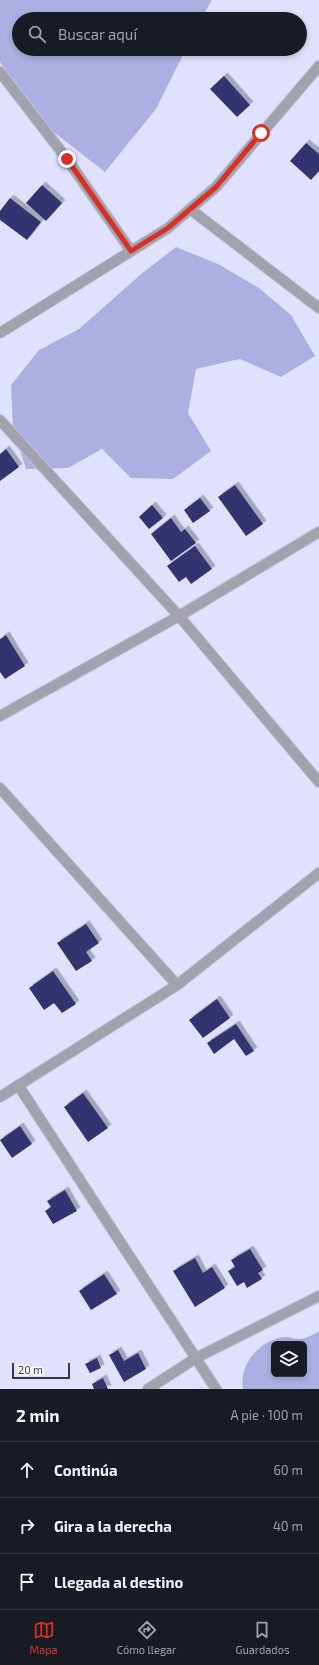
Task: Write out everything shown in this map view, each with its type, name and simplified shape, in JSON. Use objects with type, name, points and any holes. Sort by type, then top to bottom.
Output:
[{"type":"street","points":[[0,333],[168,228],[216,187],[319,66]]},
{"type":"street","points":[[0,72],[67,159],[131,251]]},
{"type":"street","points":[[190,209],[319,308]]},
{"type":"street","points":[[0,420],[179,616],[319,782]]},
{"type":"street","points":[[0,716],[179,616],[319,532]]},
{"type":"street","points":[[0,788],[177,985]]},
{"type":"street","points":[[0,1097],[177,985],[319,873]]},
{"type":"street","points":[[18,1085],[216,1389]]},
{"type":"street","points":[[148,1389],[196,1358],[319,1296]]},
{"type":"shaded area","points":[[0,0],[212,0],[205,12],[12,12],[12,56],[182,56],[156,109],[105,172],[37,119],[0,62]]},
{"type":"shaded area","points":[[176,247],[218,264],[259,288],[291,315],[315,356],[281,377],[240,359],[196,369],[188,413],[211,451],[173,479],[131,478],[102,449],[68,468],[26,469],[13,428],[11,385],[39,350],[79,329],[140,275]]},
{"type":"shaded area","points":[[319,1331],[319,1389],[243,1389],[242,1380],[244,1371],[253,1354],[260,1348],[268,1342],[271,1341],[277,1339],[286,1337],[301,1339]]},
{"type":"building","points":[[224,76],[250,105],[237,117],[210,89]]},
{"type":"building","points":[[306,143],[319,154],[319,171],[311,180],[290,161]]},
{"type":"building","points":[[42,185],[62,203],[46,221],[26,203]]},
{"type":"building","points":[[10,198],[41,222],[27,240],[0,220],[0,211]]},
{"type":"building","points":[[6,449],[19,467],[0,481],[0,454]]},
{"type":"building","points":[[235,485],[263,524],[246,536],[218,497]]},
{"type":"building","points":[[200,498],[210,511],[193,523],[184,510]]},
{"type":"building","points":[[152,505],[163,518],[149,529],[139,517]]},
{"type":"building","points":[[171,518],[181,532],[185,529],[196,543],[171,561],[151,534]]},
{"type":"building","points":[[195,546],[212,569],[191,584],[186,577],[179,582],[167,566]]},
{"type":"building","points":[[6,635],[25,666],[5,679],[0,672],[0,639]]},
{"type":"building","points":[[86,924],[99,943],[86,952],[92,961],[76,971],[57,943]]},
{"type":"building","points":[[53,971],[76,1004],[62,1013],[54,1003],[44,1010],[29,988]]},
{"type":"building","points":[[217,999],[230,1018],[203,1038],[189,1020]]},
{"type":"building","points":[[236,1024],[254,1051],[246,1056],[234,1039],[214,1054],[207,1043]]},
{"type":"building","points":[[83,1093],[108,1128],[88,1142],[64,1107]]},
{"type":"building","points":[[20,1126],[32,1144],[12,1158],[0,1140]]},
{"type":"building","points":[[65,1190],[77,1211],[53,1224],[45,1211],[51,1207],[47,1201]]},
{"type":"building","points":[[250,1249],[263,1270],[258,1273],[262,1279],[247,1288],[244,1282],[237,1286],[228,1271],[235,1267],[231,1260]]},
{"type":"building","points":[[195,1258],[203,1273],[212,1267],[225,1288],[195,1307],[173,1271]]},
{"type":"building","points":[[104,1274],[117,1294],[91,1310],[79,1291]]},
{"type":"building","points":[[118,1350],[124,1361],[138,1353],[146,1369],[124,1382],[109,1355]]},
{"type":"building","points":[[97,1358],[101,1368],[90,1373],[85,1364]]},
{"type":"building","points":[[103,1378],[108,1389],[94,1389],[92,1384]]},
{"type":"route","points":[[67,159],[131,251],[168,228],[216,187],[261,133]]}]
